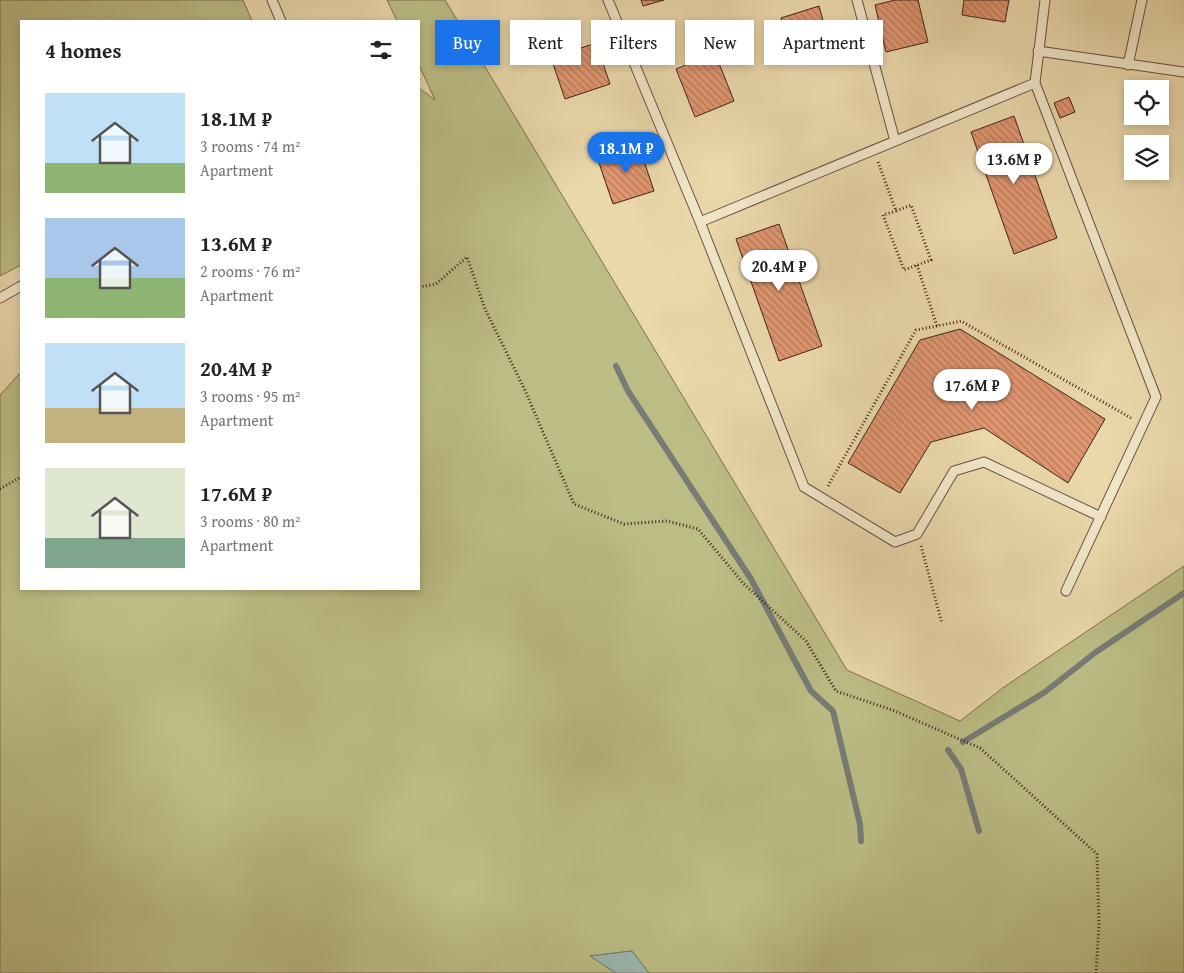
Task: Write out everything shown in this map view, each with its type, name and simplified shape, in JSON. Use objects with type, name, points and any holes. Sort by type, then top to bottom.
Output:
[{"type":"lane","points":[[272,0],[281,20]]},
{"type":"lane","points":[[608,0],[700,222],[804,487],[895,542],[917,534],[954,471],[984,462],[1101,517]]},
{"type":"lane","points":[[856,0],[895,141]]},
{"type":"lane","points":[[1045,0],[1034,82],[1156,397],[1066,591]]},
{"type":"lane","points":[[1128,64],[1142,0]]},
{"type":"lane","points":[[1038,51],[1184,72]]},
{"type":"lane","points":[[700,222],[1034,82]]},
{"type":"lane","points":[[0,298],[20,287]]},
{"type":"path","points":[[873,150],[896,211]]},
{"type":"path","points":[[911,205],[931,260],[904,270],[883,215],[896,211],[911,205]]},
{"type":"path","points":[[420,287],[436,284],[466,257],[485,309],[524,388],[574,504],[624,524],[667,521],[698,529],[743,584],[806,641],[836,691],[895,712],[980,748],[1097,854],[1099,926],[1096,973]]},
{"type":"path","points":[[917,265],[936,326]]},
{"type":"path","points":[[821,498],[916,330],[961,321],[1143,425]]},
{"type":"path","points":[[0,489],[20,478]]},
{"type":"path","points":[[917,534],[942,623]]},
{"type":"green space","points":[[0,0],[243,0],[252,20],[20,20],[20,266],[0,276]]},
{"type":"green space","points":[[387,0],[445,0],[457,20],[435,20],[435,65],[484,65],[847,670],[960,721],[1004,687],[1184,566],[1184,973],[649,973],[632,951],[590,956],[616,973],[0,973],[0,395],[20,374],[20,590],[420,590],[420,89],[435,100],[420,67],[420,20],[397,20]]},
{"type":"water","points":[[632,951],[649,973],[616,973],[590,956]]},
{"type":"building","points":[[641,0],[664,0],[643,6]]},
{"type":"building","points":[[895,0],[918,0],[928,42],[886,52],[883,39],[883,20],[879,20],[875,5]]},
{"type":"building","points":[[964,0],[1009,0],[1005,22],[962,15]]},
{"type":"building","points":[[819,6],[823,20],[782,20],[781,18]]},
{"type":"building","points":[[591,45],[591,65],[604,65],[610,84],[565,99],[553,65],[581,65],[581,48]]},
{"type":"building","points":[[686,65],[720,65],[734,101],[695,117],[676,69]]},
{"type":"building","points":[[1069,97],[1075,112],[1060,118],[1054,103]]},
{"type":"building","points":[[1014,116],[1057,238],[1014,254],[971,132]]},
{"type":"building","points":[[638,143],[654,191],[613,204],[597,157]]},
{"type":"building","points":[[779,224],[822,346],[779,361],[736,239]]},
{"type":"building","points":[[960,329],[1105,419],[1068,483],[984,428],[931,442],[900,493],[848,463],[920,340]]},
{"type":"waterway","points":[[616,366],[628,391],[751,579],[811,691],[833,711],[860,824],[861,841]]},
{"type":"waterway","points":[[963,742],[1045,692],[1096,652],[1184,593]]},
{"type":"waterway","points":[[948,750],[961,769],[979,831]]}]
